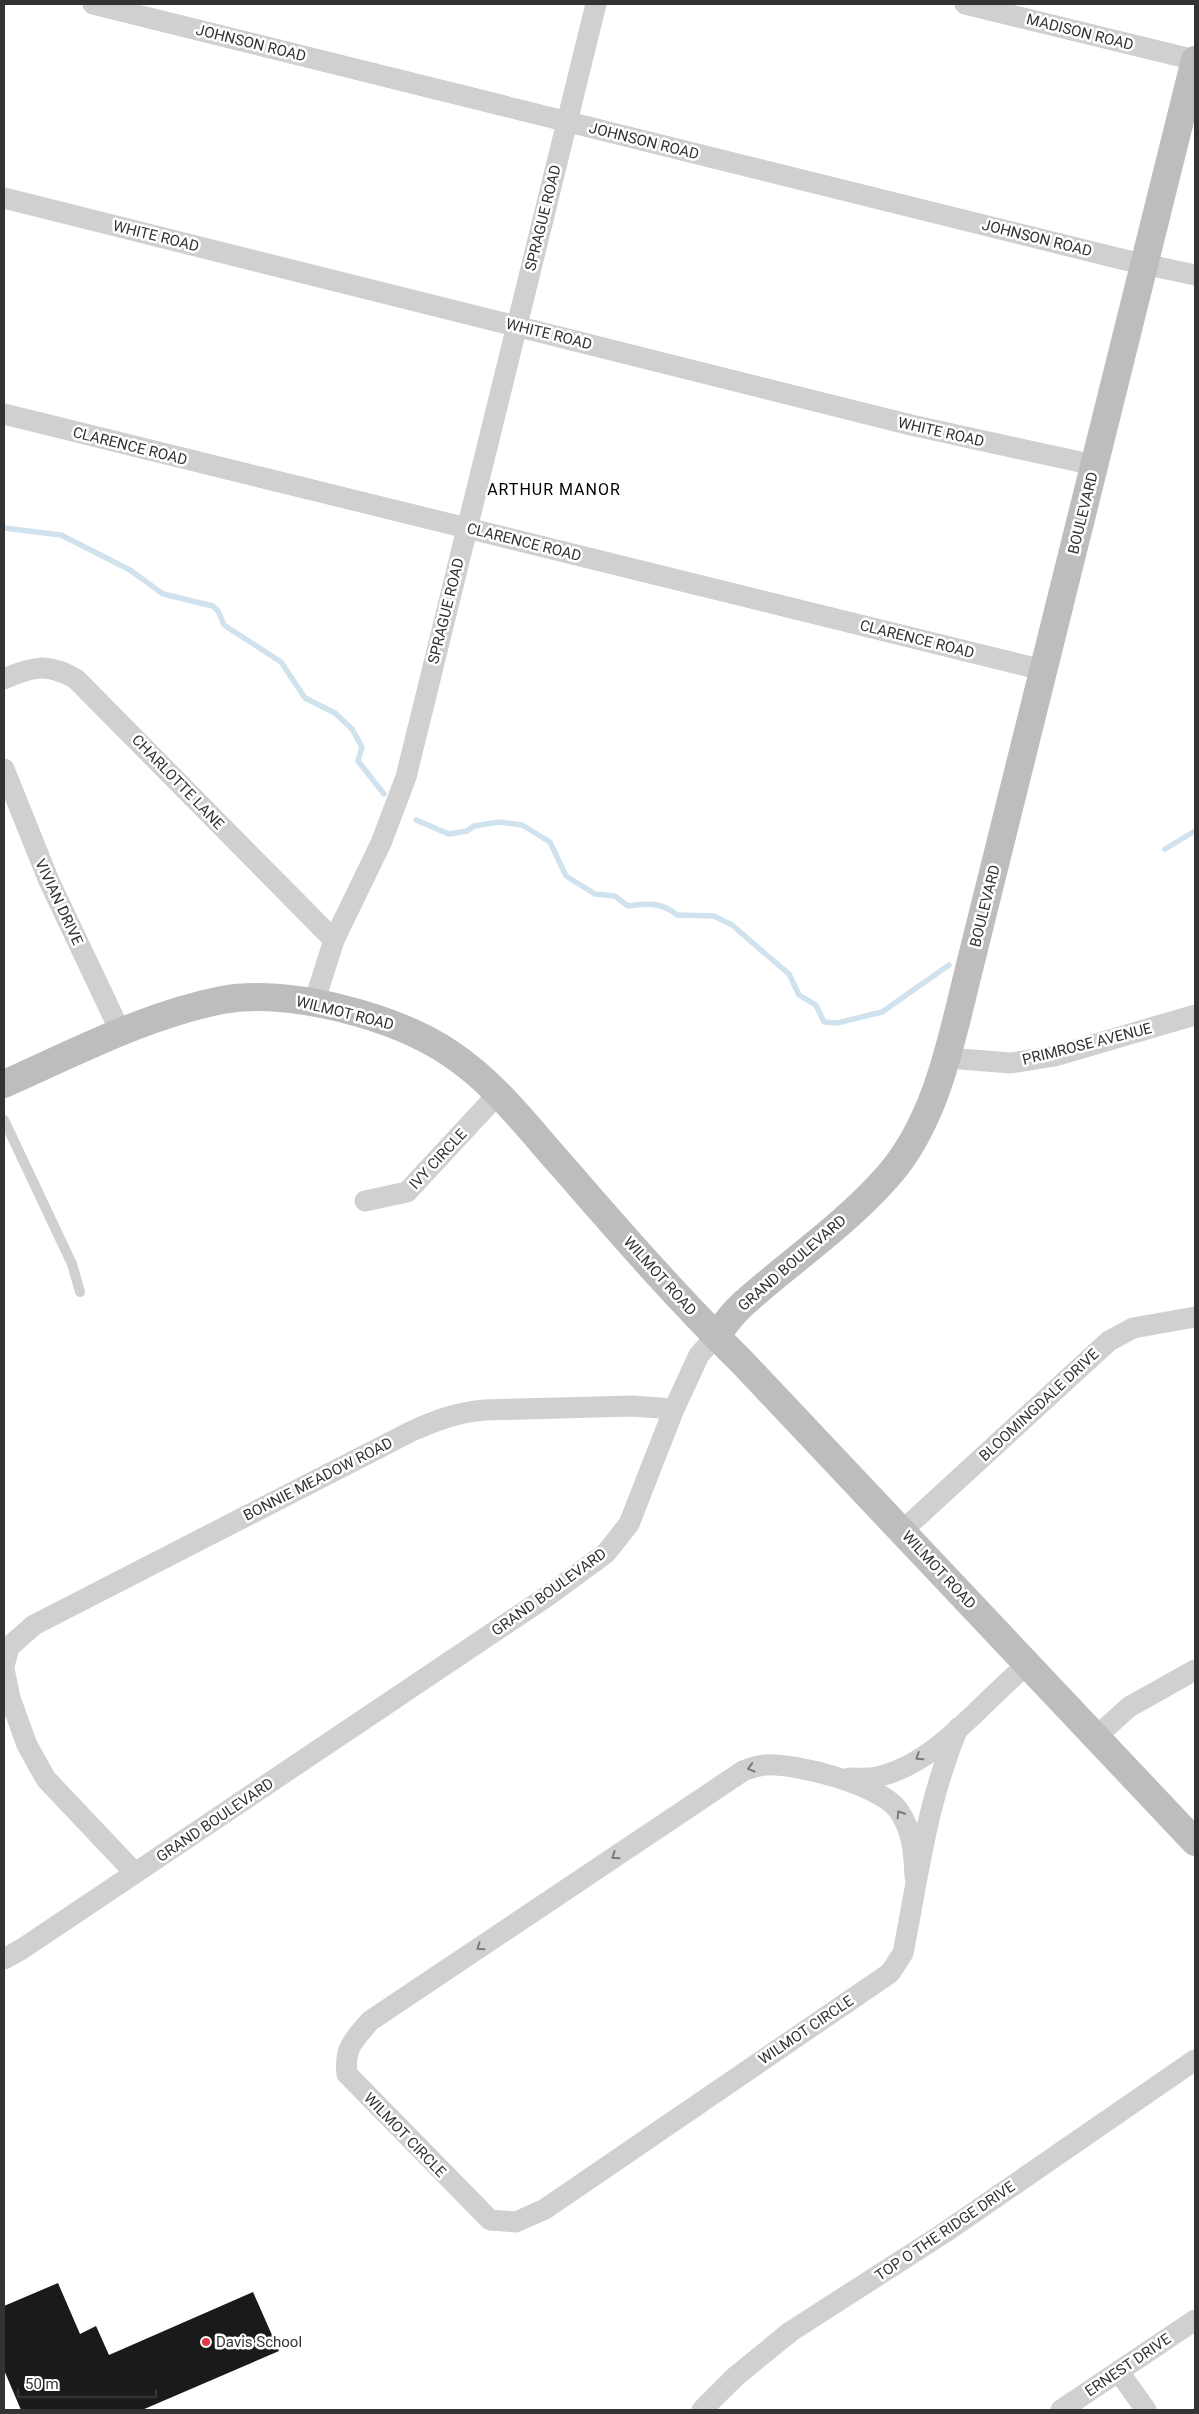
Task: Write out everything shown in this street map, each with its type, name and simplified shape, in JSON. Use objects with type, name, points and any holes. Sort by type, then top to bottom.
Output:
[{"type":"street","name":"JOHNSON ROAD","points":[[93,4],[1195,275]]},
{"type":"street","name":"SPRAGUE ROAD","points":[[314,1003],[334,940],[381,844],[406,777],[596,4]]},
{"type":"street","name":"MADISON ROAD","points":[[965,4],[1195,60]]},
{"type":"street","name":"BOULEVARD","points":[[970,966],[1195,60]]},
{"type":"street","name":"WHITE ROAD","points":[[4,198],[911,425],[1094,465]]},
{"type":"street","name":"CLARENCE ROAD","points":[[4,414],[287,486],[467,528],[1043,670]]},
{"type":"street","name":"CHARLOTTE LANE","points":[[4,679],[36,667],[48,667],[60,670],[76,679],[334,940]]},
{"type":"street","name":"VIVIAN DRIVE","points":[[4,769],[49,881],[121,1033]]},
{"type":"street","name":"GRAND BOULEVARD","points":[[4,1959],[549,1595],[606,1553],[629,1524],[674,1409],[699,1355],[741,1305],[826,1237],[888,1176],[913,1140],[929,1107],[947,1058],[970,966]]},
{"type":"street","name":"WILMOT ROAD","points":[[4,1084],[155,1019],[223,1000],[268,998],[314,1003],[377,1020],[424,1038],[450,1053],[498,1094],[691,1312],[902,1531],[1195,1842]]},
{"type":"street","name":"PRIMROSE AVENUE","points":[[947,1058],[1011,1063],[1055,1056],[1195,1016]]},
{"type":"street","name":"IVY CIRCLE","points":[[365,1201],[407,1192],[498,1094]]},
{"type":"street","name":"BLOOMINGDALE DRIVE","points":[[902,1531],[1109,1341],[1133,1328],[1195,1318]]},
{"type":"street","name":"BONNIE MEADOW ROAD","points":[[135,1873],[46,1779],[27,1746],[10,1698],[4,1667],[9,1646],[34,1625],[412,1431],[445,1417],[485,1410],[632,1406],[674,1409]]},
{"type":"street","name":"WILMOT CIRCLE","points":[[844,1779],[876,1777],[894,1772],[923,1756],[958,1728],[1028,1664]]},
{"type":"street","points":[[1096,1736],[1129,1707],[1195,1670]]},
{"type":"street","name":"WILMOT CIRCLE","points":[[916,1877],[913,1840],[899,1811],[880,1793],[844,1779],[767,1765],[743,1771],[370,2021],[348,2047],[346,2055],[347,2074],[490,2220],[502,2223],[516,2222],[528,2218],[890,1973],[903,1953],[930,1810],[947,1754],[958,1728]]},
{"type":"street","name":"TOP O THE RIDGE DRIVE","points":[[702,2410],[790,2332],[944,2233],[1195,2060]]},
{"type":"street","name":"ERNEST DRIVE","points":[[1061,2410],[1195,2320]]},
{"type":"street","points":[[1119,2372],[1146,2410]]},
{"type":"lane","points":[[4,1120],[72,1264],[80,1292]]},
{"type":"building","name":"Davis School","points":[[58,2283],[80,2334],[96,2326],[109,2355],[253,2292],[279,2351],[142,2410],[21,2410],[4,2370],[4,2306]]},
{"type":"waterway","points":[[4,528],[61,535],[130,570],[163,594],[213,606],[218,611],[224,625],[281,662],[305,698],[335,713],[352,729],[362,747],[358,761],[384,794]]},
{"type":"waterway","points":[[416,820],[449,834],[467,831],[474,826],[499,822],[522,825],[550,842],[566,876],[595,894],[615,896],[628,906],[654,904],[666,908],[677,915],[714,916],[732,925],[789,974],[799,995],[816,1005],[824,1022],[837,1023],[882,1012],[949,965]]},
{"type":"waterway","points":[[1165,849],[1195,831]]},
{"type":"place","name":"Davis School","points":[[206,2342]]},
{"type":"district","name":"ARTHUR MANOR","points":[[554,489]]}]
